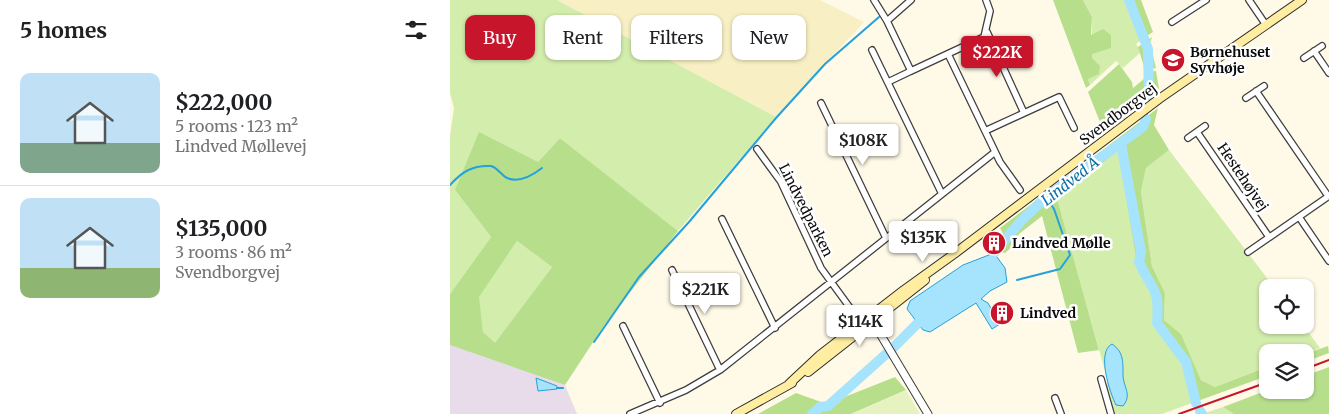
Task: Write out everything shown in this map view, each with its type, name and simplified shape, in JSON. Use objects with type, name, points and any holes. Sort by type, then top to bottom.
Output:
[{"type":"main road","name":"Svendborgvej","points":[[736,414],[789,384],[820,355],[867,323],[904,290],[1159,99],[1302,0]]},
{"type":"street","points":[[874,0],[888,21],[911,71]]},
{"type":"street","points":[[888,21],[911,0]]},
{"type":"street","points":[[888,82],[984,37],[987,32],[990,11],[986,0]]},
{"type":"street","points":[[1172,22],[1206,0]]},
{"type":"street","points":[[1249,0],[1266,25]]},
{"type":"street","points":[[987,32],[1024,113]]},
{"type":"street","points":[[1304,58],[1322,46]]},
{"type":"street","points":[[872,50],[942,194]]},
{"type":"street","points":[[1314,51],[1329,73]]},
{"type":"street","points":[[948,54],[995,152],[1020,190]]},
{"type":"street","points":[[1246,98],[1264,86]]},
{"type":"street","points":[[1248,252],[1328,196],[1256,92]]},
{"type":"street","points":[[985,131],[1059,97],[1074,128]]},
{"type":"street","points":[[821,103],[886,238]]},
{"type":"street","points":[[1188,138],[1205,126]]},
{"type":"street","name":"Hestehøjvej","points":[[1197,132],[1269,237]]},
{"type":"street","name":"Lindvedparken","points":[[757,149],[782,184],[821,268],[867,323]]},
{"type":"street","points":[[630,414],[692,388],[720,370],[995,152]]},
{"type":"street","points":[[1299,217],[1329,260]]},
{"type":"street","points":[[722,219],[775,328]]},
{"type":"street","points":[[672,270],[720,370]]},
{"type":"street","points":[[867,323],[876,328],[928,414]]},
{"type":"street","points":[[623,326],[660,403]]},
{"type":"street","points":[[1101,379],[1111,414]]},
{"type":"street","points":[[1055,398],[1061,414]]},
{"type":"shaded area","points":[[557,0],[820,0],[864,22],[776,117],[669,60],[722,60],[722,15],[631,15],[631,40],[621,34],[621,15],[585,15]]},
{"type":"shaded area","points":[[450,340],[565,385],[577,414],[450,414]]},
{"type":"green space","points":[[450,0],[557,0],[585,15],[545,15],[545,60],[621,60],[621,34],[631,40],[631,60],[669,60],[776,117],[678,231],[560,138],[538,162],[455,190],[491,237],[450,294],[450,136],[454,108],[450,93]]},
{"type":"green space","points":[[1053,0],[1083,0],[1092,17],[1091,35],[1103,29],[1111,35],[1111,48],[1092,54],[1092,58],[1100,66],[1099,74],[1088,79],[1090,85],[1086,88]]},
{"type":"green space","points":[[1083,0],[1125,0],[1142,39],[1136,44],[1141,52],[1123,68],[1116,61],[1090,85],[1088,79],[1092,58],[1092,17]]},
{"type":"green space","points":[[1125,0],[1141,0],[1153,32],[1142,39]]},
{"type":"green space","points":[[1152,37],[1150,43],[1156,68],[1145,70],[1138,47]]},
{"type":"green space","points":[[1119,64],[1132,82],[1133,88],[1145,78],[1145,72],[1156,71],[1159,89],[1104,132],[1088,92]]},
{"type":"green space","points":[[1158,108],[1154,125],[1169,150],[1146,168],[1141,192],[1152,266],[1165,293],[1164,320],[1181,334],[1201,380],[1215,387],[1259,370],[1259,379],[1192,403],[1185,363],[1155,323],[1157,300],[1137,264],[1118,151],[1057,198],[1099,350],[1078,353],[1042,216],[1019,234],[1013,246],[1005,253],[1000,252],[998,249],[1007,241],[1000,228]]},
{"type":"green space","points":[[479,132],[538,162],[560,138],[678,231],[603,327],[565,385],[450,345],[450,294],[491,237],[455,190]],"holes":[[[517,241],[552,267],[495,343],[483,332],[479,297]]]},
{"type":"green space","points":[[1169,150],[1268,279],[1259,279],[1259,334],[1310,334],[1320,348],[1314,350],[1314,344],[1259,344],[1259,370],[1215,387],[1201,380],[1181,334],[1164,320],[1165,293],[1152,266],[1141,192],[1146,168]]},
{"type":"green space","points":[[1118,151],[1137,264],[1157,300],[1155,323],[1185,363],[1192,403],[1162,414],[1115,414],[1107,390],[1107,378],[1057,198]]},
{"type":"green space","points":[[517,241],[552,267],[495,344],[483,332],[478,297]]},
{"type":"green space","points":[[1328,346],[1329,353],[1314,359],[1314,351]]},
{"type":"green space","points":[[1329,367],[1329,414],[1234,414],[1223,407],[1259,393],[1259,399],[1314,399],[1314,373]]},
{"type":"green space","points":[[895,377],[906,390],[851,414],[758,414],[796,393],[827,404]]},
{"type":"green space","points":[[906,390],[920,414],[851,414]]},
{"type":"green space","points":[[1223,407],[1234,414],[1202,414]]},
{"type":"water","points":[[994,253],[1005,268],[1007,282],[990,291],[981,299],[988,303],[1000,324],[992,329],[976,303],[930,332],[923,330],[907,309],[910,301],[963,265]]},
{"type":"water","points":[[1112,344],[1119,351],[1122,358],[1127,395],[1123,406],[1116,405],[1106,373],[1105,355],[1107,348]]},
{"type":"water","points":[[536,378],[557,386],[557,389],[538,391]]},
{"type":"waterway","name":"Lindved Å","points":[[1129,0],[1148,49],[1149,99]]},
{"type":"waterway","points":[[594,342],[639,277],[689,222],[776,118],[825,64],[879,17]]},
{"type":"waterway","name":"Lindved Å","points":[[1146,119],[1147,114]]},
{"type":"waterway","name":"Lindved Å","points":[[994,253],[1020,222],[1046,197],[1143,127],[1146,119]]},
{"type":"waterway","points":[[1121,144],[1141,252],[1139,262],[1156,295],[1157,323],[1186,362],[1196,403]]},
{"type":"waterway","points":[[450,185],[463,173],[478,167],[491,166],[507,178],[516,180],[530,176],[542,168]]},
{"type":"waterway","points":[[1017,280],[1060,269],[1070,255],[1054,209],[1046,197]]},
{"type":"waterway","name":"Lindved Å","points":[[812,414],[820,407],[828,406],[917,324]]},
{"type":"waterway","points":[[557,388],[563,388]]},
{"type":"railway","points":[[1314,366],[1329,360]]},
{"type":"railway","points":[[1179,414],[1259,385]]},
{"type":"place","name":"Børnehuset Syvhøje","points":[[1173,60]]},
{"type":"place","name":"Lindved Mølle","points":[[994,243]]},
{"type":"place","name":"Lindved","points":[[1002,313]]}]
